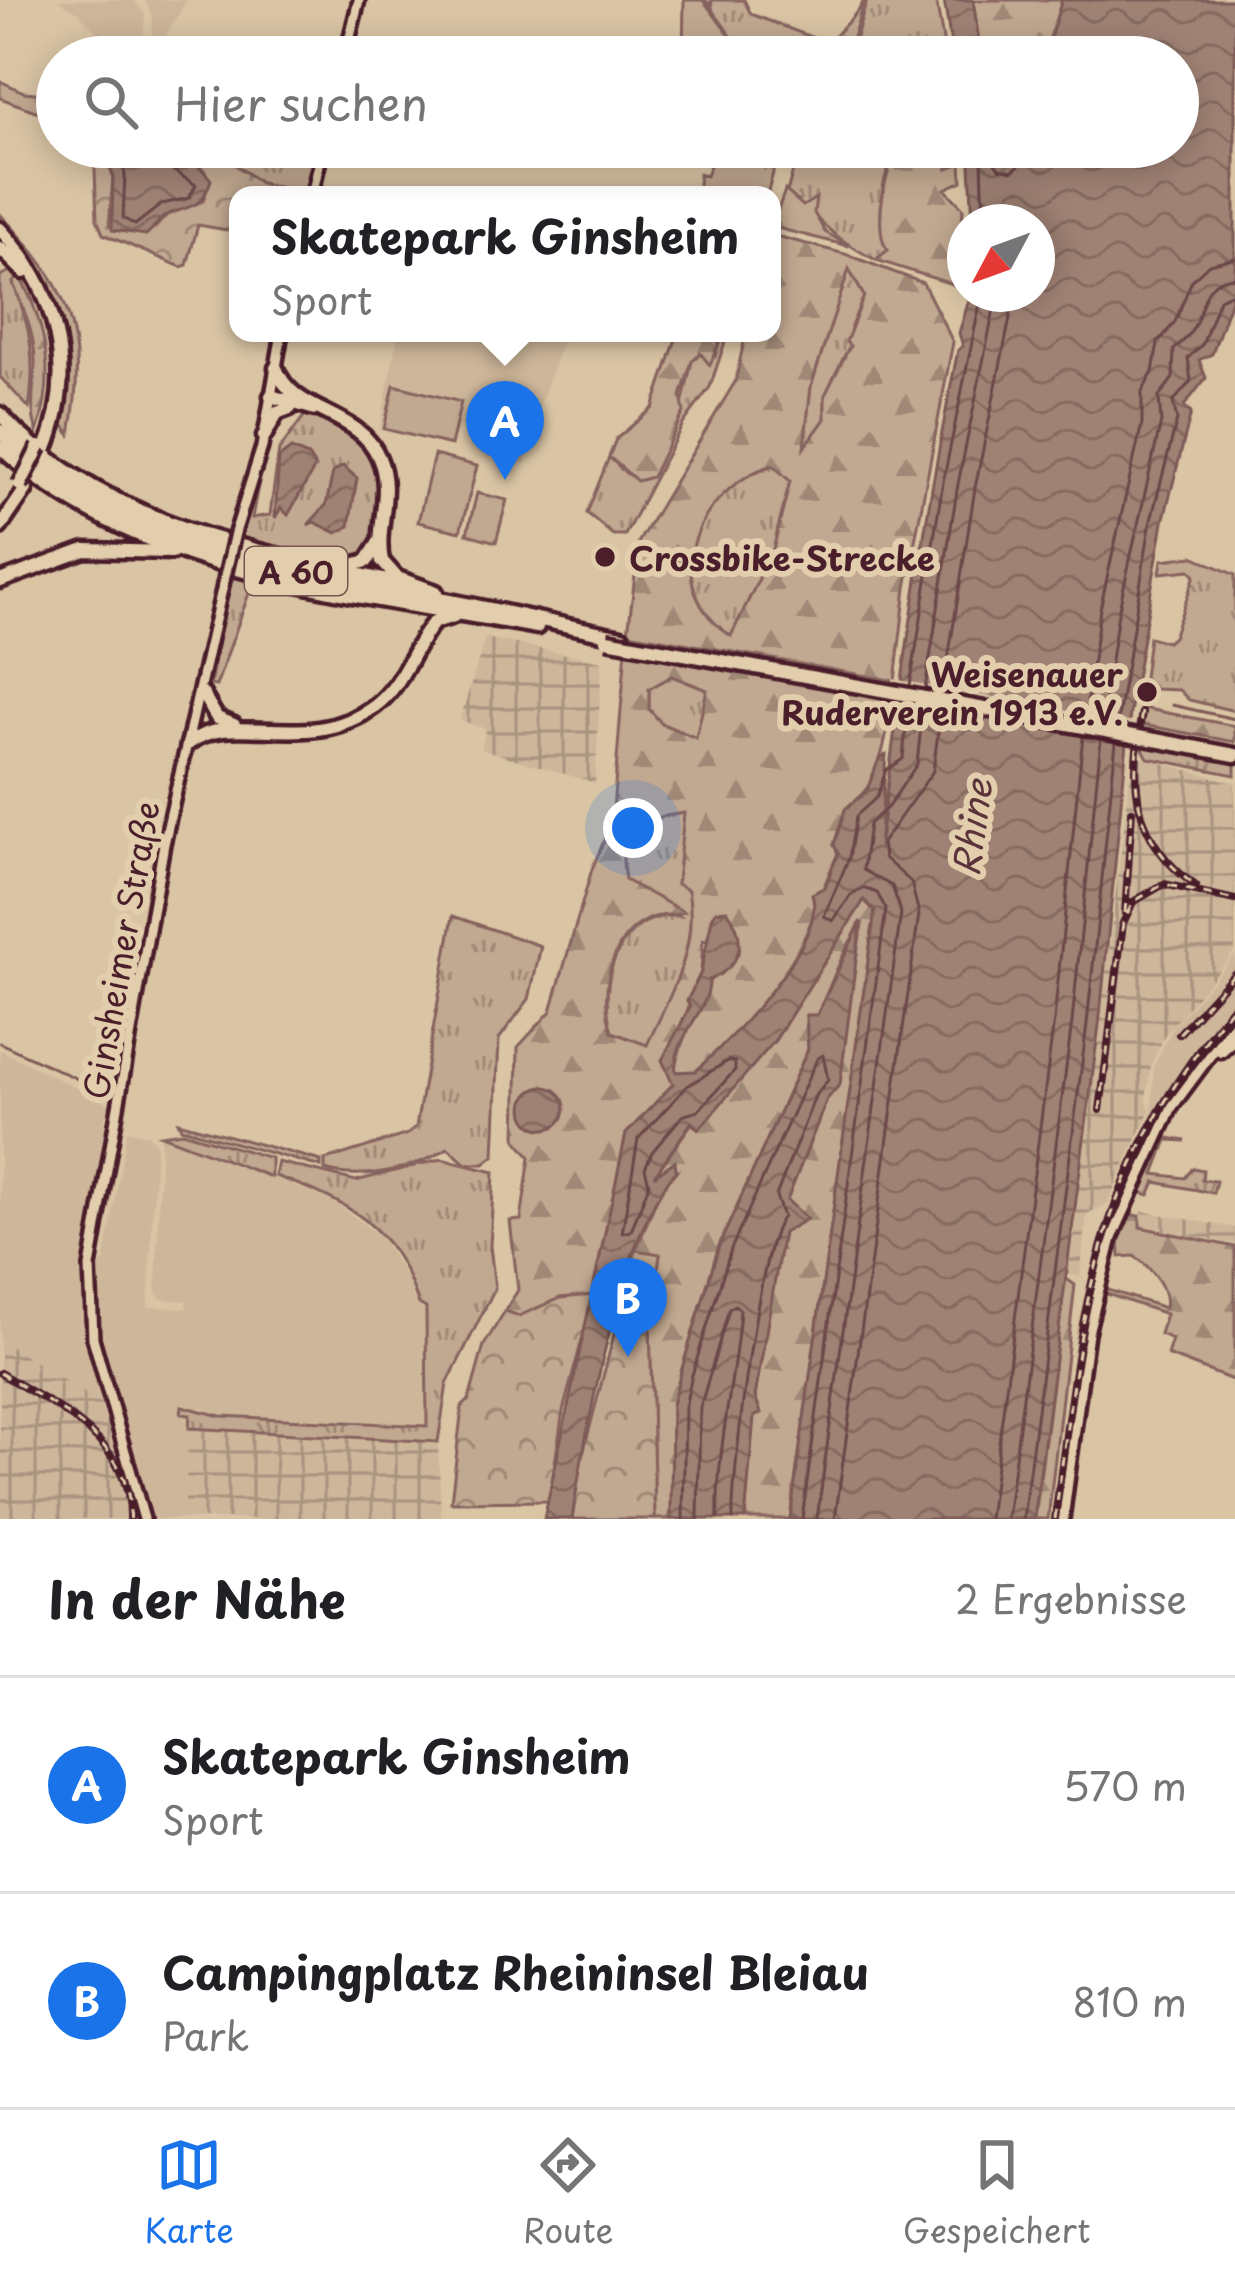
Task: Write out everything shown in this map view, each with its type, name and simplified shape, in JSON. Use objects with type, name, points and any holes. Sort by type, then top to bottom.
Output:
[{"type":"highway","points":[[0,230],[37,278],[57,333],[61,388],[42,449],[0,527]]},
{"type":"highway","points":[[0,248],[27,276],[50,333],[53,396],[42,449]]},
{"type":"highway","points":[[276,368],[294,400]]},
{"type":"highway","points":[[271,396],[321,410],[357,428],[379,458],[386,497],[380,541],[388,571],[470,605]]},
{"type":"highway","points":[[264,436],[277,413],[294,400]]},
{"type":"highway","points":[[0,414],[50,462],[114,500],[201,534],[430,590]]},
{"type":"highway","name":"A 60","points":[[0,431],[63,484],[146,526],[243,558],[607,637]]},
{"type":"highway","name":"A 60","points":[[0,447],[93,514],[212,559]]},
{"type":"highway","points":[[0,515],[23,487]]},
{"type":"highway","points":[[316,564],[356,566],[380,541]]},
{"type":"highway","name":"A 60","points":[[0,581],[45,560],[101,548],[150,548],[482,618],[1235,752]]},
{"type":"highway","points":[[384,599],[414,615],[420,643]]},
{"type":"highway","points":[[196,717],[247,729],[308,733],[354,719],[392,691],[441,618],[482,618]]},
{"type":"highway","points":[[202,693],[216,723]]},
{"type":"highway","points":[[188,744],[216,723]]},
{"type":"main road","points":[[350,36],[359,0]]},
{"type":"main road","points":[[264,436],[280,342]]},
{"type":"main road","name":"Ginsheimer Straße","points":[[144,1519],[92,1328],[90,1267],[164,844],[235,533],[264,436]]},
{"type":"main road","points":[[1064,1519],[1084,1356],[1103,1266],[1132,1186],[1181,1094],[1231,1035]]},
{"type":"shaded area","points":[[57,0],[134,0],[145,14],[144,36],[99,36],[77,11]]},
{"type":"shaded area","points":[[145,0],[187,0],[165,36],[152,36],[153,16]]},
{"type":"shaded area","points":[[396,342],[562,342],[528,439],[526,463],[514,464],[519,442],[459,426],[453,446],[380,429]]},
{"type":"shaded area","points":[[485,638],[602,661],[595,783],[481,749],[486,729],[460,720]]},
{"type":"shaded area","points":[[1133,755],[1235,783],[1235,951],[1164,1036],[1151,1066],[1146,1098],[1150,1110],[1107,1204],[1087,1214],[1080,1277],[1068,1274]]},
{"type":"shaded area","points":[[1235,955],[1235,1016],[1159,1118],[1113,1218],[1084,1327],[1059,1519],[1052,1519],[1076,1329],[1107,1214],[1152,1111],[1154,1066],[1173,1027]]},
{"type":"shaded area","points":[[0,1050],[110,1105],[103,1123],[109,1134],[84,1300],[84,1321],[108,1408],[0,1340]]},
{"type":"shaded area","points":[[127,1131],[149,1135],[156,1144],[148,1307],[187,1308],[186,1301],[160,1299],[156,1292],[161,1135],[331,1200],[381,1237],[425,1308],[427,1426],[220,1416],[200,1407],[190,1415],[184,1519],[151,1519],[106,1355],[98,1304],[96,1268],[105,1260]]},
{"type":"shaded area","points":[[1142,1211],[1235,1228],[1235,1244],[1141,1226]]},
{"type":"shaded area","points":[[0,1340],[108,1408],[139,1519],[0,1519]]},
{"type":"shaded area","points":[[189,1428],[438,1442],[441,1519],[184,1519]]},
{"type":"green space","points":[[684,0],[703,0],[730,36],[683,36]]},
{"type":"green space","points":[[705,0],[712,6],[711,0],[744,0],[751,14],[809,36],[731,36]]},
{"type":"green space","points":[[867,0],[936,0],[942,36],[856,36]]},
{"type":"green space","points":[[973,0],[1062,0],[1051,36],[978,36]]},
{"type":"green space","points":[[864,1],[853,36],[835,36]]},
{"type":"green space","points":[[0,81],[36,93],[36,111],[0,98]]},
{"type":"green space","points":[[95,168],[110,168],[113,176],[109,226],[155,228],[167,215],[203,201],[210,180],[201,168],[240,168],[260,183],[273,186],[229,186],[229,230],[198,225],[187,265],[181,267],[103,234],[97,219]]},
{"type":"green space","points":[[240,168],[310,168],[306,186],[260,183]]},
{"type":"green space","points":[[709,168],[774,168],[769,186],[699,186],[699,174],[706,176]]},
{"type":"green space","points":[[794,168],[888,168],[881,227],[888,250],[876,260],[862,253],[787,192]]},
{"type":"green space","points":[[890,168],[961,168],[962,181],[945,189],[959,204],[947,204],[947,283],[876,260],[888,250],[881,229]]},
{"type":"green space","points":[[785,190],[803,206],[816,198],[814,213],[825,232],[849,246],[781,229]]},
{"type":"green space","points":[[0,214],[43,265],[68,313],[76,368],[70,434],[61,422],[61,337],[45,295],[0,224]]},
{"type":"green space","points":[[781,237],[845,254],[923,283],[953,342],[906,588],[895,681],[628,633],[639,541],[735,382],[744,342],[781,342]],"holes":[[[849,269],[864,296],[846,342],[850,346],[825,395],[825,419],[804,448],[811,386]],[[773,465],[790,481],[773,550],[731,636],[708,615],[695,591],[691,566],[695,540],[706,516],[746,477]]]},
{"type":"green space","points":[[848,268],[864,296],[851,326],[850,345],[825,395],[825,419],[803,451],[811,386]]},
{"type":"green space","points":[[11,271],[19,274],[34,303],[19,276],[13,283],[30,344],[29,408],[0,377],[0,276]]},
{"type":"green space","points":[[19,276],[36,313],[46,352],[46,392],[37,432],[34,345],[13,283]]},
{"type":"green space","points":[[675,342],[719,342],[710,365],[700,353],[692,361],[681,396],[684,412],[652,477],[637,481],[609,457],[616,439],[653,408]]},
{"type":"green space","points":[[719,342],[725,342],[710,387],[683,424],[625,535],[613,535],[587,513],[609,457],[627,474],[678,423],[692,361],[700,353],[715,357]]},
{"type":"green space","points":[[394,385],[461,402],[451,445],[384,429]]},
{"type":"green space","points":[[307,412],[341,423],[366,443],[376,459],[381,503],[375,533],[363,558],[343,562],[240,537],[261,469],[252,518],[270,515],[279,450]]},
{"type":"green space","points":[[434,455],[477,466],[460,532],[418,522]]},
{"type":"green space","points":[[773,465],[790,481],[773,550],[731,637],[708,615],[695,590],[691,564],[695,539],[723,494]]},
{"type":"green space","points":[[477,493],[507,500],[496,542],[467,534]]},
{"type":"green space","points":[[1193,556],[1235,575],[1235,711],[1189,700],[1179,690],[1155,689],[1144,678],[1149,637],[1167,642],[1173,637],[1195,575],[1190,570],[1160,573],[1162,560]]},
{"type":"green space","points":[[229,579],[253,582],[216,686],[210,685]]},
{"type":"green space","points":[[626,648],[892,697],[877,769],[841,825],[834,845],[839,852],[794,957],[756,1010],[696,1071],[675,1072],[705,989],[733,962],[740,948],[703,940],[701,972],[667,1069],[673,1084],[626,1134],[594,1295],[560,1298],[519,1316],[505,1311],[518,1290],[510,1221],[521,1220],[530,1157],[516,1140],[518,1047],[551,1011],[592,869],[612,822]],"holes":[[[672,676],[707,690],[696,738],[662,724],[649,709],[649,689]],[[684,813],[677,884],[688,890],[690,931],[681,970],[647,1045],[612,1032],[607,1002],[610,970],[615,954],[634,929],[652,918],[684,912],[625,880],[624,848],[627,837],[641,823]]]},
{"type":"green space","points":[[672,676],[707,690],[696,738],[662,724],[649,709],[649,689]]},
{"type":"green space","points":[[1142,708],[1235,726],[1235,742],[1138,724]]},
{"type":"green space","points":[[1139,742],[1235,762],[1235,775],[1148,758]]},
{"type":"green space","points":[[685,813],[677,883],[688,889],[690,931],[681,970],[647,1046],[612,1032],[607,993],[610,973],[627,938],[640,926],[679,916],[625,880],[624,848],[627,837],[642,823]]},
{"type":"green space","points":[[864,900],[875,911],[790,1519],[745,1519],[755,1397],[787,1200],[827,1099],[840,1084],[843,1031],[862,925],[817,1015],[806,1016],[808,1049],[719,1246],[672,1405],[671,1519],[655,1519],[650,1327],[660,1255],[636,1250],[661,1188],[676,1171],[653,1178],[692,1123],[698,1128],[775,1040]]},
{"type":"green space","points":[[453,916],[541,946],[529,999],[499,1039],[494,1156],[484,1164],[466,1164],[448,1148],[388,1171],[325,1170],[325,1160],[408,1134],[416,1127]]},
{"type":"green space","points":[[178,1122],[321,1161],[321,1167],[181,1128]]},
{"type":"green space","points":[[182,1132],[271,1158],[271,1177],[161,1135]]},
{"type":"green space","points":[[1163,1137],[1186,1141],[1167,1140],[1154,1174],[1185,1178],[1193,1168],[1203,1170],[1202,1180],[1216,1181],[1213,1193],[1155,1182],[1149,1195],[1136,1191]]},
{"type":"green space","points":[[441,1159],[494,1172],[490,1246],[495,1288],[447,1384],[438,1442],[189,1428],[190,1415],[181,1414],[182,1406],[220,1416],[427,1426],[426,1308],[419,1304],[396,1254],[366,1220],[326,1196],[275,1176],[278,1162],[356,1181]]},
{"type":"green space","points":[[1128,1214],[1140,1216],[1140,1227],[1235,1247],[1235,1381],[1167,1355],[1172,1339],[1160,1334],[1166,1314],[1101,1292],[1115,1245],[1105,1289],[1165,1308],[1164,1293],[1152,1272],[1134,1256],[1120,1257],[1119,1239]]},
{"type":"green space","points":[[636,1250],[660,1254],[650,1327],[655,1519],[572,1519],[580,1465]]},
{"type":"green space","points":[[1065,1278],[1075,1285],[1048,1519],[1035,1519]]},
{"type":"green space","points":[[594,1295],[563,1411],[549,1501],[451,1502],[462,1407],[469,1400],[484,1345],[505,1311],[519,1316],[560,1298]]},
{"type":"water","points":[[944,0],[973,0],[978,36],[950,36]]},
{"type":"water","name":"Rhine","points":[[1062,0],[1235,0],[1235,288],[1212,354],[1199,360],[1206,378],[1184,406],[1191,413],[1163,522],[1130,713],[1099,1025],[1034,1519],[790,1519],[875,911],[864,900],[775,1040],[699,1129],[691,1123],[654,1176],[675,1161],[676,1171],[656,1200],[622,1286],[596,1388],[572,1519],[544,1519],[626,1134],[673,1084],[662,1060],[690,1007],[687,1001],[701,972],[712,918],[716,911],[727,910],[738,932],[738,951],[729,967],[709,980],[704,1002],[679,1048],[676,1072],[696,1071],[751,1014],[791,963],[813,914],[812,894],[825,887],[838,853],[834,845],[845,809],[867,790],[879,759],[886,755],[879,849],[924,537],[958,350],[963,346],[959,333],[965,312],[1055,312],[1055,204],[972,204],[970,168],[1199,168],[1199,36],[1051,36]]},
{"type":"water","points":[[110,168],[200,168],[211,180],[200,201],[165,216],[146,235],[112,230]]},
{"type":"water","points":[[291,449],[308,456],[315,467],[288,515],[281,508],[275,518],[279,458]]},
{"type":"water","points":[[343,466],[357,478],[349,526],[337,533],[314,522],[308,525],[326,505],[333,472]]},
{"type":"water","points":[[861,921],[840,1084],[827,1099],[787,1200],[807,1219],[783,1233],[755,1396],[761,1413],[754,1417],[745,1519],[671,1519],[672,1405],[719,1246],[808,1049],[806,1015],[817,1015]]},
{"type":"water","points":[[544,1087],[559,1093],[565,1108],[559,1123],[544,1129],[529,1123],[523,1108],[529,1093]]},
{"type":"pier","points":[[893,679],[1135,723],[1134,741],[891,697]]},
{"type":"waterway","points":[[1172,705],[1235,719]]},
{"type":"waterway","points":[[0,1043],[114,1096]]},
{"type":"railway","points":[[1142,712],[1136,763],[1140,809],[1159,850],[1196,886]]},
{"type":"railway","points":[[1125,913],[1132,811]]},
{"type":"railway","points":[[1100,1110],[1123,923],[1133,902],[1164,884],[1235,900]]},
{"type":"railway","points":[[1179,1034],[1235,973]]},
{"type":"railway","points":[[1055,1519],[1086,1308],[1122,1187],[1187,1067],[1235,1004]]},
{"type":"railway","points":[[0,1373],[67,1414],[105,1448],[119,1468],[130,1519]]},
{"type":"place","name":"Skatepark Ginsheim","points":[[505,480]]},
{"type":"place","name":"Crossbike-Strecke","points":[[605,557]]},
{"type":"place","name":"Weisenauer Ruderverein 1913 e.V.","points":[[1147,692]]},
{"type":"place","name":"Campingplatz Rheininsel Bleiau","points":[[628,1357]]}]
